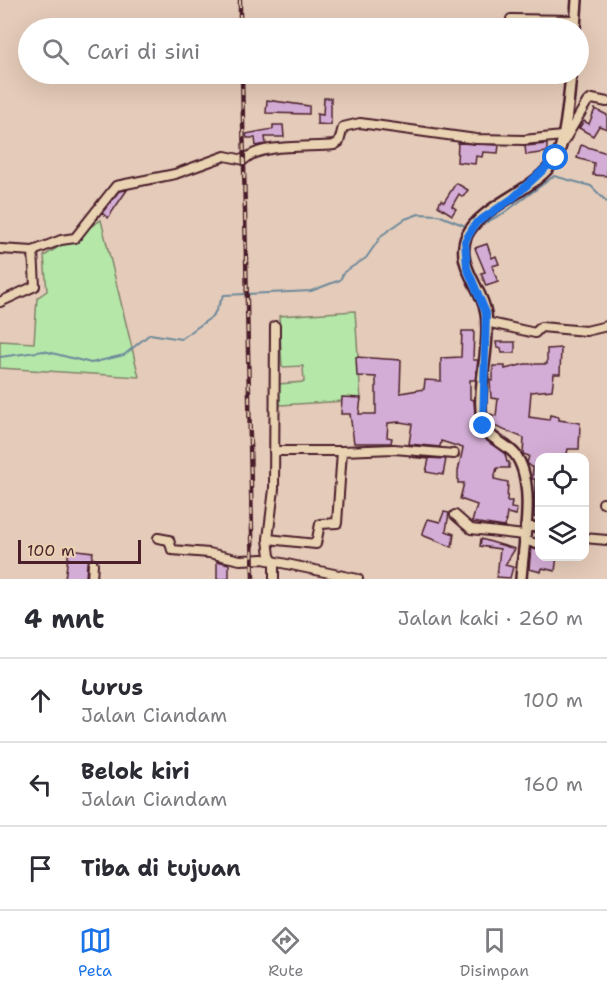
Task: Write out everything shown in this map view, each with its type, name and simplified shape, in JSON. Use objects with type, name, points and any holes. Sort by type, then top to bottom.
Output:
[{"type":"street","points":[[576,18],[577,0]]},
{"type":"street","points":[[558,153],[570,84]]},
{"type":"street","points":[[521,579],[527,495],[519,461],[512,451],[487,434],[482,421],[486,322],[484,306],[466,263],[465,247],[471,229],[534,180],[552,163],[587,102],[592,99],[607,102]]},
{"type":"street","points":[[0,249],[33,251],[61,240],[75,238],[116,186],[175,174],[225,156],[244,160],[252,154],[275,149],[334,146],[339,141],[343,127],[360,123],[476,139],[524,140],[562,135]]},
{"type":"street","points":[[0,302],[35,286],[33,251]]},
{"type":"street","points":[[486,322],[534,333],[541,327],[586,331],[607,326]]},
{"type":"street","points":[[274,579],[274,563],[270,556],[268,538],[274,489],[275,326]]},
{"type":"street","points":[[274,452],[394,449],[454,454]]},
{"type":"street","points":[[268,538],[316,544],[320,524],[337,523],[342,451]]},
{"type":"street","points":[[455,515],[471,529],[524,534],[535,529]]},
{"type":"street","points":[[524,534],[535,542]]},
{"type":"street","points":[[158,538],[168,540],[172,550],[209,553],[240,560],[262,559],[358,579]]},
{"type":"street","points":[[589,538],[607,540]]},
{"type":"street","points":[[92,579],[93,564]]},
{"type":"green space","points":[[101,220],[139,377],[0,368],[0,341],[34,343],[37,298],[47,291],[44,256]]},
{"type":"green space","points":[[355,311],[361,400],[280,405],[278,384],[304,382],[303,366],[282,367],[279,316]]},
{"type":"building","points":[[324,98],[331,98],[331,125],[317,124],[317,114],[323,115]]},
{"type":"building","points":[[267,100],[309,106],[309,114],[266,113]]},
{"type":"building","points":[[595,109],[607,115],[607,129],[599,126],[593,136],[579,128],[584,121],[589,124]]},
{"type":"building","points":[[273,125],[283,125],[284,137],[265,137],[266,144],[256,146],[255,138],[247,138],[246,134],[273,129]]},
{"type":"building","points":[[458,143],[499,145],[498,153],[483,152],[482,157],[476,156],[475,164],[457,162]]},
{"type":"building","points":[[547,144],[547,152],[526,155],[525,146]]},
{"type":"building","points":[[581,145],[607,153],[607,176],[593,175],[594,163],[577,158]]},
{"type":"building","points":[[456,183],[468,190],[463,197],[459,194],[452,206],[456,209],[452,215],[438,206],[441,200],[444,202]]},
{"type":"building","points":[[127,190],[108,218],[102,213],[119,191]]},
{"type":"building","points":[[487,244],[492,258],[496,256],[499,264],[492,266],[498,282],[486,286],[481,273],[485,272],[475,248]]},
{"type":"building","points":[[462,331],[474,331],[473,360],[478,360],[475,380],[470,380],[470,399],[474,400],[476,424],[472,434],[483,438],[505,454],[509,462],[509,468],[497,468],[494,479],[508,482],[507,501],[512,501],[511,508],[517,509],[516,515],[507,513],[505,527],[472,522],[477,505],[460,499],[464,483],[458,483],[463,448],[441,441],[440,447],[409,444],[412,424],[400,422],[388,423],[387,437],[392,438],[391,443],[354,443],[350,414],[341,414],[342,397],[361,398],[359,414],[376,414],[376,377],[357,376],[356,357],[401,360],[400,393],[424,389],[425,380],[441,381],[441,358],[461,357]]},
{"type":"building","points":[[496,342],[515,342],[515,353],[502,353],[501,348],[497,348]]},
{"type":"building","points":[[561,348],[560,374],[554,374],[552,390],[531,392],[529,417],[549,420],[550,415],[559,417],[559,420],[580,423],[579,449],[568,449],[567,453],[535,453],[535,479],[532,479],[533,468],[527,463],[529,456],[523,454],[524,438],[489,424],[490,414],[496,416],[498,399],[491,398],[490,380],[493,381],[493,366],[505,366],[505,369],[525,364],[547,364],[547,349]]},
{"type":"building","points":[[409,457],[446,459],[443,475],[426,472],[429,459]]},
{"type":"building","points":[[444,512],[449,513],[446,531],[454,534],[452,547],[422,535],[428,519],[440,522]]},
{"type":"building","points":[[481,539],[515,549],[505,565],[513,567],[510,578],[497,577],[500,549],[480,546]]},
{"type":"building","points":[[531,548],[535,549],[535,561],[556,561],[555,571],[542,568],[541,572],[529,569]]},
{"type":"building","points":[[69,549],[93,552],[92,558],[87,563],[86,579],[65,579]]},
{"type":"building","points":[[217,561],[229,564],[229,579],[217,579]]},
{"type":"waterway","points":[[477,227],[504,213],[554,176],[591,186],[607,202]]},
{"type":"waterway","points":[[0,357],[44,351],[91,363],[124,355],[150,334],[181,339],[213,316],[224,295],[311,291],[340,280],[344,272],[366,258],[382,235],[405,219],[419,214],[438,215],[468,227]]},
{"type":"railway","points":[[240,0],[240,18]]},
{"type":"railway","points":[[242,84],[253,579]]},
{"type":"route","points":[[483,426],[486,313],[467,268],[465,241],[476,223],[513,198],[556,158]]}]
